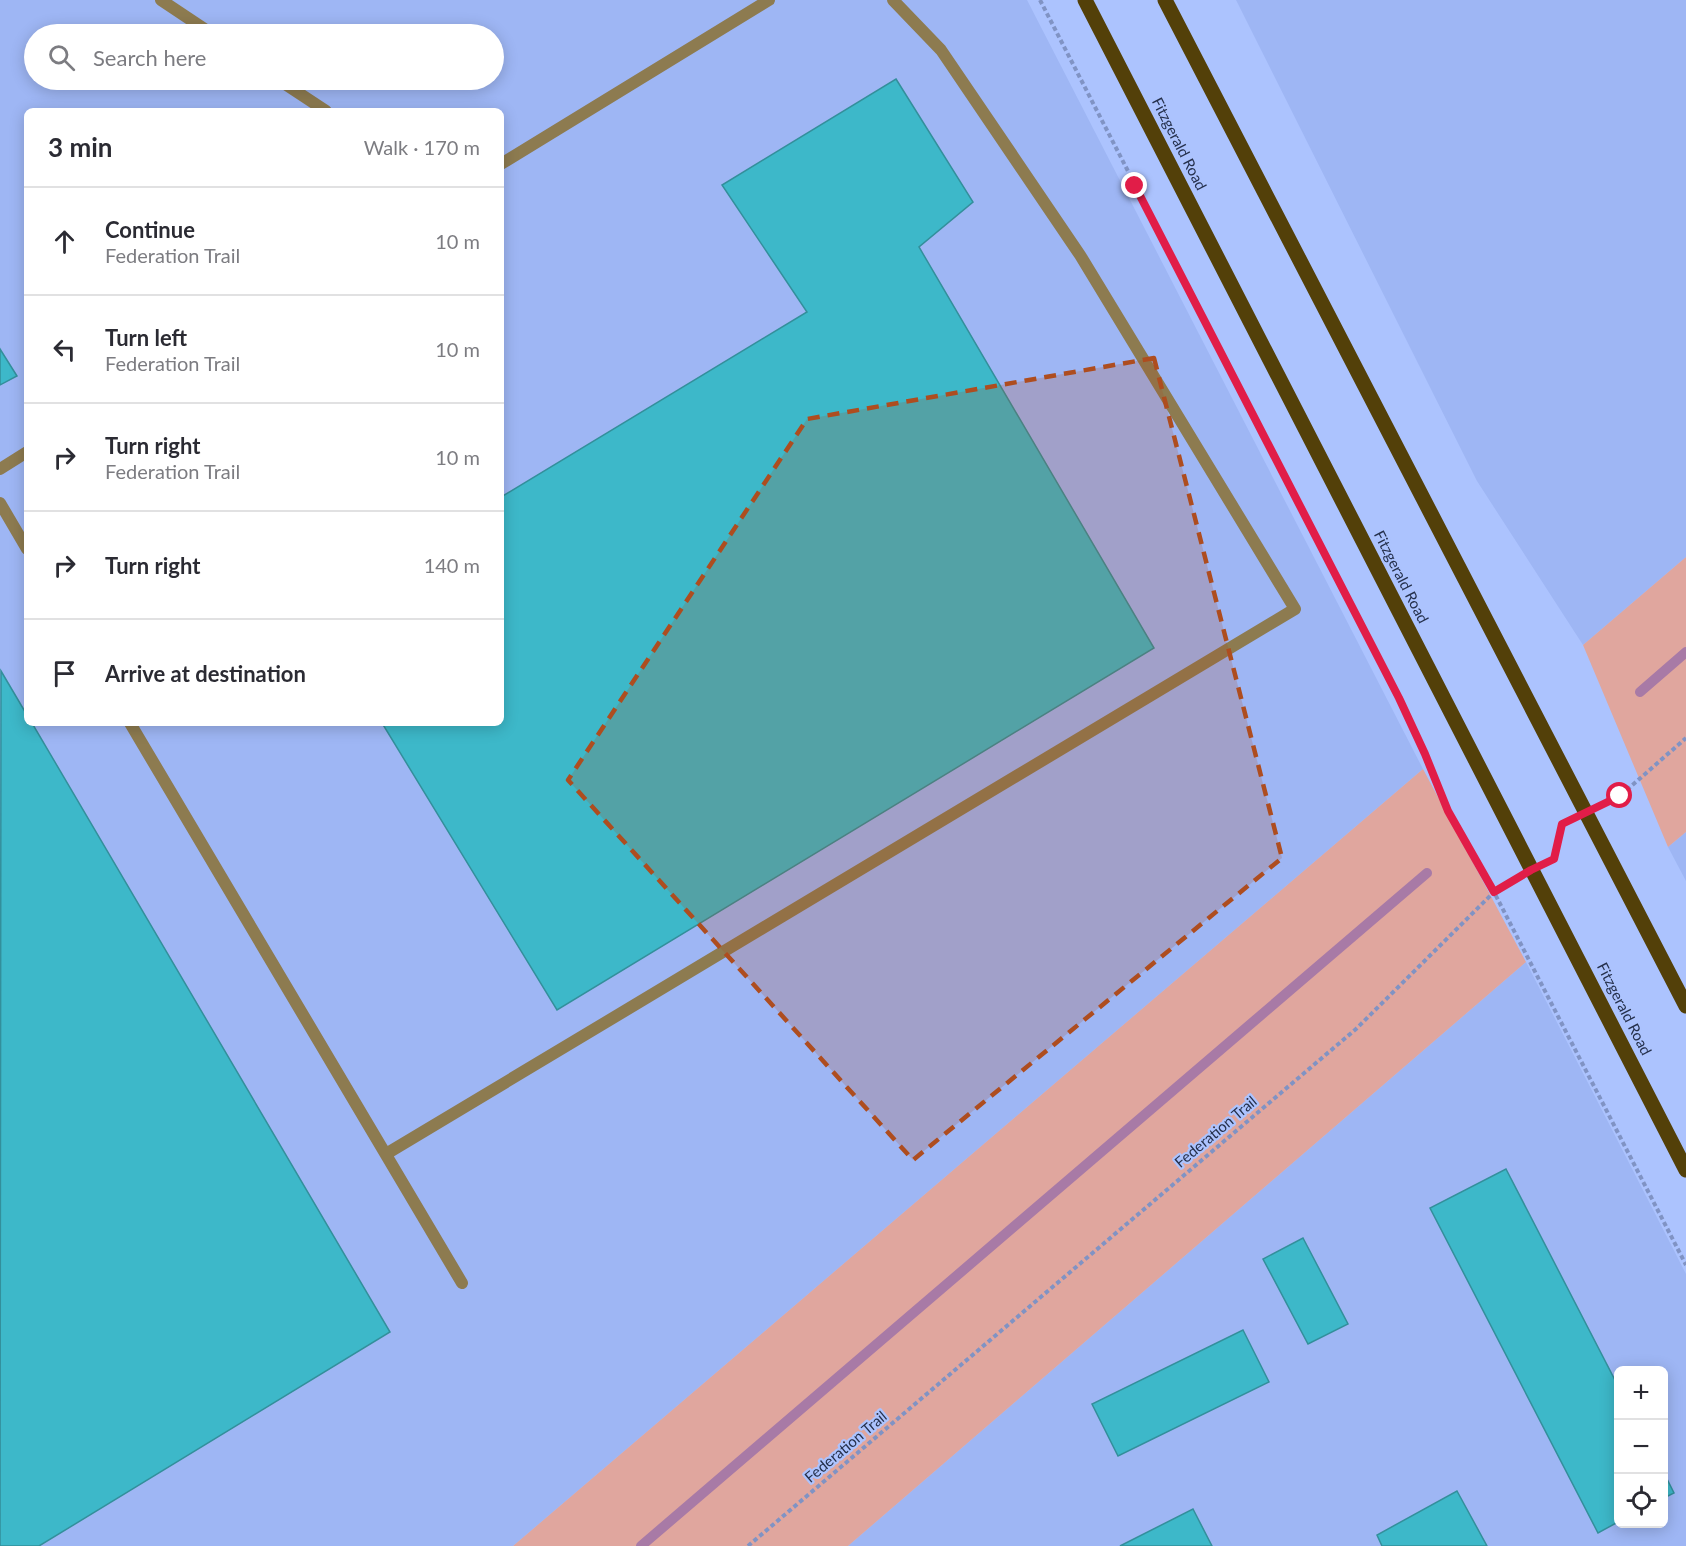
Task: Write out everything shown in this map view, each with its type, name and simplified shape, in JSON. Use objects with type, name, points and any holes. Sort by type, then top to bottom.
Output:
[{"type":"main road","name":"Fitzgerald Road","points":[[1085,0],[1686,1170]]},
{"type":"main road","points":[[1165,0],[1686,1006]]},
{"type":"lane","points":[[161,0],[197,24]]},
{"type":"lane","points":[[504,162],[769,0]]},
{"type":"lane","points":[[386,1154],[1295,609],[1080,255],[941,50],[893,0]]},
{"type":"lane","points":[[294,90],[321,108]]},
{"type":"lane","points":[[0,469],[24,454]]},
{"type":"lane","points":[[0,503],[24,544]]},
{"type":"lane","points":[[132,726],[462,1283]]},
{"type":"path","points":[[1040,0],[1399,698],[1448,811],[1494,892],[1686,1265]]},
{"type":"path","name":"Federation Trail","points":[[748,1546],[1356,1029],[1494,892],[1554,859],[1562,824],[1620,796],[1686,738]]},
{"type":"highlighted area","points":[[1154,358],[1282,858],[913,1160],[568,780],[807,419]]},
{"type":"shaded area","points":[[0,0],[1027,0],[1423,769],[513,1546],[0,1546]]},
{"type":"shaded area","points":[[1236,0],[1686,0],[1686,557],[1583,645],[1477,481]]},
{"type":"shaded area","points":[[1686,557],[1686,832],[1668,847],[1583,645]]},
{"type":"shaded area","points":[[1423,769],[1526,962],[848,1546],[513,1546]]},
{"type":"shaded area","points":[[1686,832],[1686,881],[1668,847]]},
{"type":"shaded area","points":[[1526,962],[1686,1274],[1686,1546],[848,1546]]},
{"type":"building","points":[[896,79],[973,202],[919,247],[1154,648],[557,1010],[384,726],[504,726],[504,495],[807,312],[722,185]]},
{"type":"building","points":[[0,349],[17,376],[0,385]]},
{"type":"building","points":[[1,671],[24,710],[24,726],[34,726],[390,1332],[39,1546],[0,1546]]},
{"type":"building","points":[[1506,1169],[1614,1378],[1614,1524],[1598,1533],[1430,1208]]},
{"type":"building","points":[[1303,1238],[1348,1324],[1308,1344],[1263,1259]]},
{"type":"building","points":[[1243,1330],[1269,1382],[1118,1456],[1092,1404]]},
{"type":"building","points":[[1668,1481],[1674,1493],[1668,1496]]},
{"type":"building","points":[[1457,1491],[1487,1546],[1382,1546],[1377,1535]]},
{"type":"building","points":[[1193,1509],[1212,1546],[1120,1546]]},
{"type":"waterway","points":[[1640,692],[1686,652]]},
{"type":"waterway","points":[[641,1546],[1427,873]]},
{"type":"route","points":[[1135,186],[1399,698],[1448,811],[1494,892],[1554,859],[1562,824],[1620,796]]}]
